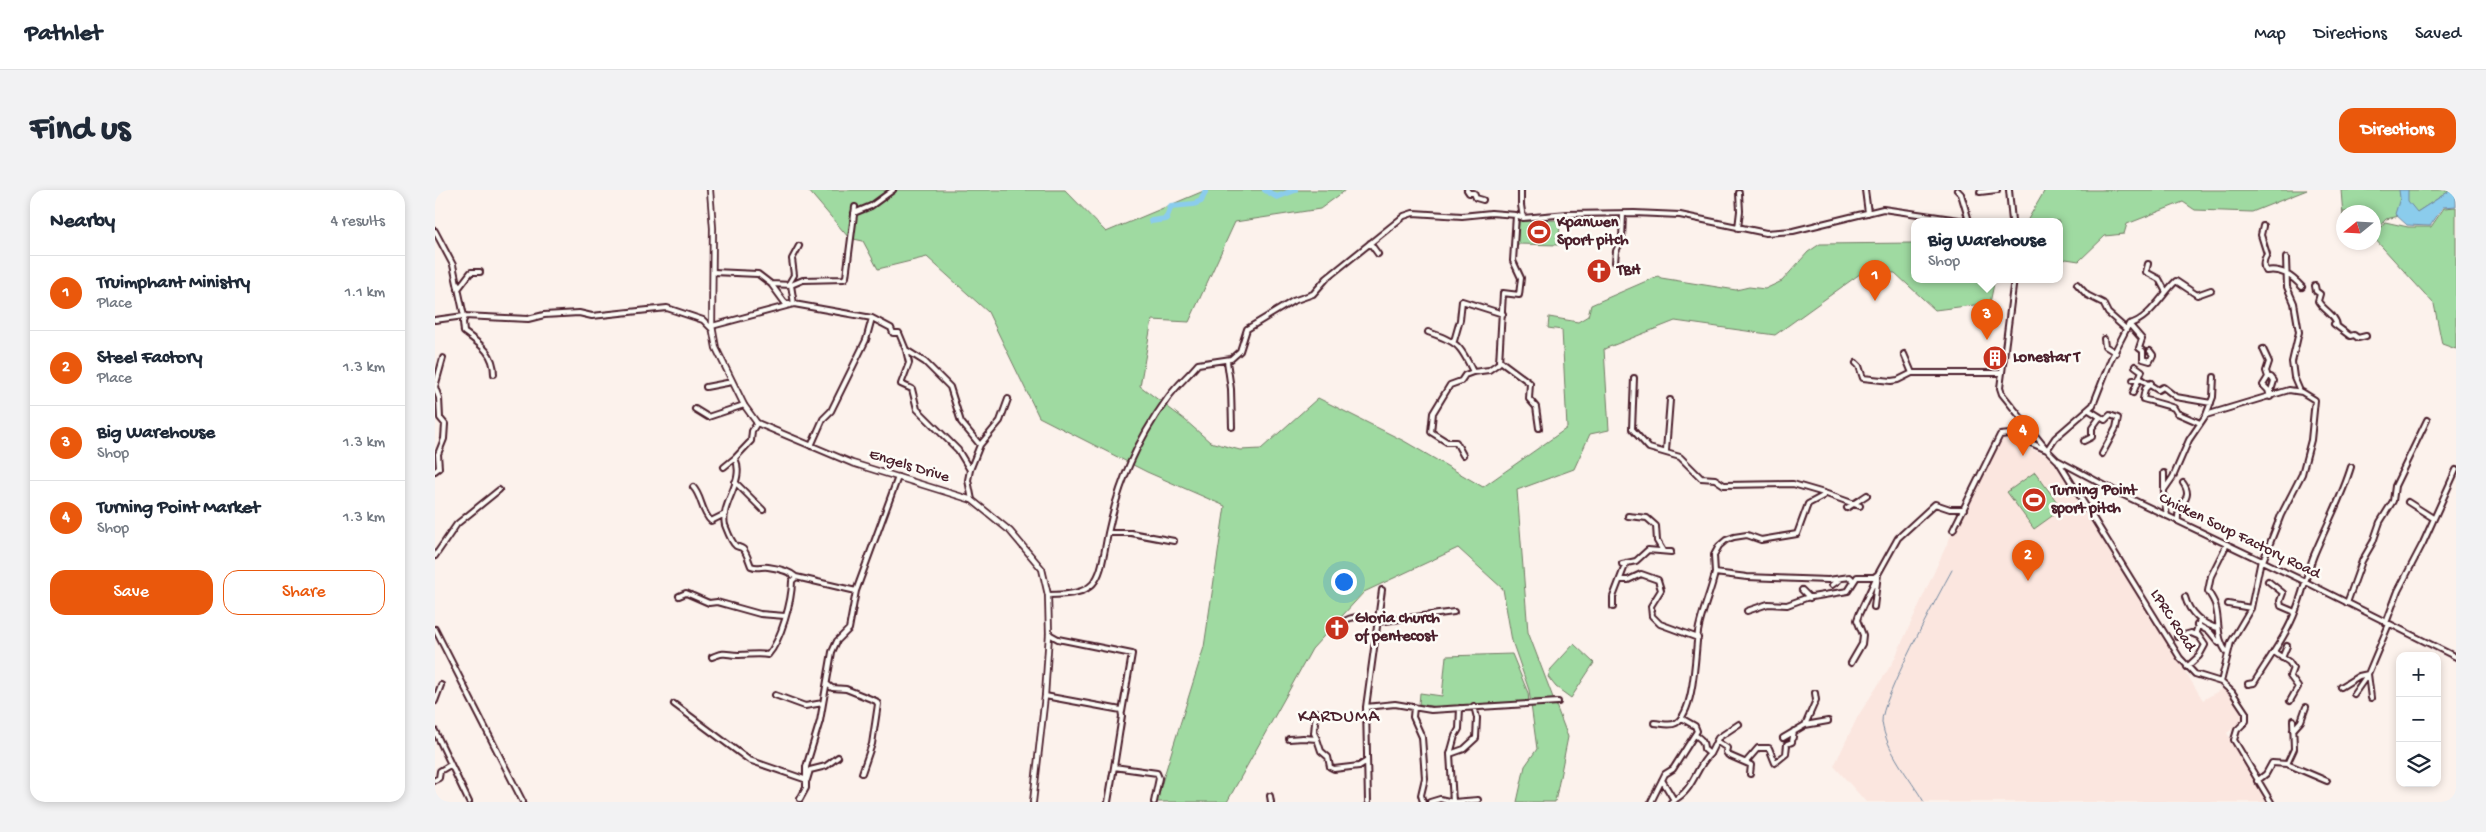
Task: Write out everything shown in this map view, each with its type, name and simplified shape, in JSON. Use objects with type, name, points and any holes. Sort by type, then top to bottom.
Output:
[{"type":"street","points":[[711,190],[712,327],[721,362],[744,405],[757,423],[752,431],[751,441],[725,467]]},
{"type":"street","points":[[854,213],[871,206],[893,190]]},
{"type":"street","points":[[1467,190],[1469,193],[1474,193],[1476,198],[1483,200]]},
{"type":"street","points":[[1521,190],[1523,218]]},
{"type":"street","points":[[1865,190],[1868,213]]},
{"type":"street","points":[[1957,190],[1961,194],[1967,218]]},
{"type":"street","points":[[1980,192],[1997,190]]},
{"type":"street","points":[[2009,190],[2012,218]]},
{"type":"street","points":[[1738,228],[1741,211],[1738,202],[1739,194]]},
{"type":"street","points":[[771,284],[789,285],[803,280],[844,279],[847,277],[855,207]]},
{"type":"street","points":[[1048,594],[1079,594],[1095,583],[1101,570],[1108,533],[1125,471],[1145,432],[1167,400],[1198,364],[1227,361],[1239,351],[1247,329],[1293,301],[1313,294],[1327,278],[1404,216],[1413,213],[1516,215],[1523,218],[1567,214],[1680,215],[1766,234],[1793,231],[1891,208],[1940,218]]},
{"type":"street","points":[[1615,262],[1622,239],[1623,214]]},
{"type":"street","points":[[1463,455],[1456,442],[1447,442],[1431,432],[1433,413],[1449,385],[1461,382],[1465,376],[1473,372],[1489,370],[1499,360],[1503,293],[1519,295],[1521,278],[1513,261],[1516,215]]},
{"type":"street","points":[[2263,226],[2261,235],[2267,254],[2264,260],[2264,269],[2266,271],[2276,270],[2287,274],[2302,287]]},
{"type":"street","points":[[435,232],[453,265],[465,317],[463,322],[464,332],[482,344],[491,358],[494,374]]},
{"type":"street","points":[[1370,243],[1378,254]]},
{"type":"street","points":[[794,304],[789,285],[794,275],[792,260],[799,246]]},
{"type":"street","points":[[2286,258],[2287,287],[2293,303],[2299,332],[2292,362],[2293,377],[2299,391]]},
{"type":"street","points":[[2148,264],[2146,272],[2159,279],[2166,292]]},
{"type":"street","points":[[458,289],[471,272],[481,272]]},
{"type":"street","points":[[713,272],[757,274],[771,284],[785,303],[872,318],[891,328],[893,333],[899,333],[909,362],[901,384],[911,389],[917,409],[958,450],[970,470]]},
{"type":"street","points":[[2013,283],[2002,373],[2002,394],[2047,450],[2055,438],[2089,410],[2098,395],[2111,359],[2116,353],[2125,329],[2129,324],[2137,322],[2176,281],[2197,295],[2211,290]]},
{"type":"street","points":[[2077,284],[2087,295],[2103,303],[2108,313],[2125,329]]},
{"type":"street","points":[[2315,286],[2316,292],[2321,294],[2319,302],[2321,308],[2335,318],[2336,325],[2350,336],[2354,335],[2358,338],[2366,336]]},
{"type":"street","points":[[1454,341],[1460,320],[1462,301],[1503,314]]},
{"type":"street","points":[[712,327],[794,304]]},
{"type":"street","points":[[435,320],[465,317],[528,319],[544,315],[579,312],[592,316],[667,308],[703,320],[712,327]]},
{"type":"street","points":[[811,446],[823,419],[831,411],[867,340],[872,318]]},
{"type":"street","points":[[2129,324],[2142,339],[2139,348],[2143,351],[2143,359],[2146,361],[2150,361],[2153,355],[2150,351]]},
{"type":"street","points":[[1428,332],[1454,341],[1465,355],[1473,372]]},
{"type":"street","points":[[2105,339],[2105,346],[2116,353]]},
{"type":"street","points":[[2263,349],[2269,362],[2266,371],[2267,377],[2263,385],[2268,390],[2270,396]]},
{"type":"street","points":[[906,350],[925,362],[950,387],[961,422],[980,445]]},
{"type":"street","points":[[1904,354],[1912,373]]},
{"type":"street","points":[[435,471],[439,468],[438,454],[444,439],[445,424],[440,418],[439,398],[435,387],[443,358]]},
{"type":"street","points":[[1499,360],[1530,383],[1529,399],[1536,407],[1539,428]]},
{"type":"street","points":[[1227,361],[1231,389],[1232,427]]},
{"type":"street","points":[[1856,363],[1863,378],[1891,381],[1912,373],[2002,373]]},
{"type":"street","points":[[2133,393],[2140,380],[2142,371],[2135,366]]},
{"type":"street","points":[[2164,490],[2173,477],[2189,440],[2206,415],[2211,403],[2214,377]]},
{"type":"street","points":[[2267,377],[2271,377],[2274,381],[2270,396]]},
{"type":"street","points":[[1634,378],[1631,406],[1632,428],[1649,448],[1666,451],[1680,457],[1701,478],[1715,479],[1724,485],[1793,484],[1860,506]]},
{"type":"street","points":[[2133,380],[2140,380],[2151,384],[2158,390],[2163,387],[2167,388],[2176,397],[2211,403]]},
{"type":"street","points":[[706,387],[732,382]]},
{"type":"street","points":[[2151,384],[2145,390],[2143,399],[2156,400],[2161,405],[2175,408],[2177,413],[2200,423]]},
{"type":"street","points":[[2206,415],[2289,390],[2299,391],[2312,398],[2315,404],[2309,449],[2302,474],[2281,516],[2262,561],[2251,608],[2231,642],[2221,682],[2232,692],[2246,713],[2246,722],[2237,730],[2234,740],[2271,802]]},
{"type":"street","points":[[972,500],[968,480],[970,470],[980,445],[1001,421],[1008,399]]},
{"type":"street","points":[[1666,451],[1670,400]]},
{"type":"street","points":[[695,409],[708,417],[744,405]]},
{"type":"street","points":[[2089,410],[2107,420],[2110,414],[2118,418],[2117,428],[2102,454]]},
{"type":"street","points":[[2084,441],[2092,437],[2092,428],[2100,417]]},
{"type":"street","points":[[2347,603],[2361,562],[2373,542],[2380,522],[2393,501],[2395,486],[2427,420]]},
{"type":"street","name":"Engels Drive","points":[[757,423],[852,463],[972,500],[1010,531],[1038,563],[1048,594],[1049,634],[1045,696],[1033,802]]},
{"type":"street","name":"Chicken Soup Factory Road","points":[[1953,530],[2000,435],[2010,434],[2047,450],[2057,460],[2167,516],[2306,582],[2456,657]]},
{"type":"street","points":[[735,458],[739,465],[725,514],[725,524],[732,541],[736,546],[743,549],[751,566],[757,569],[767,566],[796,576],[856,591]]},
{"type":"street","name":"LPRC Road","points":[[2057,460],[2180,658],[2195,674],[2221,682]]},
{"type":"street","points":[[2248,684],[2254,683],[2257,674],[2274,652],[2295,612],[2323,534],[2344,490],[2351,467]]},
{"type":"street","points":[[2354,694],[2367,674],[2388,624],[2398,591],[2423,543],[2456,470]]},
{"type":"street","points":[[2164,473],[2167,516]]},
{"type":"street","points":[[807,780],[806,767],[816,736],[832,652],[837,641],[849,629],[856,591],[898,477]]},
{"type":"street","points":[[735,482],[763,510]]},
{"type":"street","points":[[2178,521],[2178,510],[2188,493],[2183,483]]},
{"type":"street","points":[[693,486],[698,492],[706,516],[711,521],[725,514]]},
{"type":"street","points":[[435,556],[457,524],[499,490]]},
{"type":"street","points":[[1653,723],[1669,726],[1681,718],[1690,696],[1698,638],[1715,573],[1714,555],[1726,540],[1747,535],[1761,540],[1797,534],[1809,504],[1823,496],[1824,493]]},
{"type":"street","points":[[1847,508],[1867,495]]},
{"type":"street","points":[[2408,502],[2433,518]]},
{"type":"street","points":[[1851,663],[1862,644],[1863,635],[1857,620],[1859,614],[1898,538],[1935,504],[1950,509],[1964,509]]},
{"type":"street","points":[[1628,516],[1647,518],[1655,526],[1657,541],[1663,551]]},
{"type":"street","points":[[1108,533],[1131,533],[1174,541]]},
{"type":"street","points":[[2227,544],[2211,576],[2208,591],[2214,598],[2217,609],[2219,638],[2227,653]]},
{"type":"street","points":[[1613,607],[1613,597],[1621,580],[1624,564],[1636,561],[1648,550],[1671,552]]},
{"type":"street","points":[[1715,573],[1747,577],[1839,580],[1850,577],[1854,581]]},
{"type":"street","points":[[1621,580],[1628,580],[1641,574],[1658,580],[1661,590],[1651,606],[1652,616],[1660,624],[1698,638]]},
{"type":"street","points":[[1747,610],[1768,604],[1787,605],[1810,598],[1848,591],[1857,577],[1874,577],[1878,574]]},
{"type":"street","points":[[1874,607],[1878,574]]},
{"type":"street","points":[[711,657],[729,652],[739,655],[759,653],[768,655],[775,648],[792,593],[792,581],[796,576]]},
{"type":"street","points":[[1832,585],[1839,580]]},
{"type":"street","points":[[2267,581],[2283,593],[2280,601],[2281,606],[2295,612]]},
{"type":"street","points":[[1368,802],[1366,707],[1382,590]]},
{"type":"street","points":[[1802,590],[1810,598]]},
{"type":"street","points":[[679,596],[686,593],[709,603],[717,602],[760,614],[785,616]]},
{"type":"street","points":[[2185,597],[2188,607],[2200,620],[2218,628]]},
{"type":"street","points":[[2228,604],[2251,608]]},
{"type":"street","points":[[1342,623],[1347,619],[1358,617],[1371,618],[1377,622],[1454,612]]},
{"type":"street","points":[[2198,636],[2197,625],[2200,620]]},
{"type":"street","points":[[2197,625],[2209,632],[2227,653]]},
{"type":"street","points":[[435,629],[523,802]]},
{"type":"street","points":[[2177,637],[2191,633],[2198,636],[2205,645],[2199,656],[2187,667]]},
{"type":"street","points":[[1049,634],[1058,639],[1133,654],[1108,802]]},
{"type":"street","points":[[2282,658],[2287,646]]},
{"type":"street","points":[[2274,652],[2291,666],[2290,676],[2298,686],[2290,701]]},
{"type":"street","points":[[2341,687],[2359,676],[2367,674]]},
{"type":"street","points":[[2367,674],[2371,698]]},
{"type":"street","points":[[827,684],[837,689],[846,688],[876,701],[878,704],[872,744],[862,773]]},
{"type":"street","points":[[435,701],[441,686]]},
{"type":"street","points":[[1805,725],[1816,700],[1815,692]]},
{"type":"street","points":[[775,695],[805,706],[823,703]]},
{"type":"street","points":[[1045,696],[1121,710],[1122,712]]},
{"type":"street","points":[[1366,707],[1395,704],[1431,710],[1558,702]]},
{"type":"street","points":[[674,704],[749,760],[807,780]]},
{"type":"street","points":[[1450,754],[1464,749],[1475,738],[1477,718],[1474,706]]},
{"type":"street","points":[[1414,707],[1413,717],[1422,737],[1425,778],[1421,795],[1423,802]]},
{"type":"street","points":[[2293,730],[2301,721],[2306,707]]},
{"type":"street","points":[[1453,802],[1450,754],[1459,729],[1460,708]]},
{"type":"street","points":[[1317,712],[1314,733],[1321,751],[1328,756],[1330,767],[1334,769],[1359,766],[1367,761]]},
{"type":"street","points":[[1651,802],[1665,774],[1673,769],[1697,731],[1695,726],[1681,718]]},
{"type":"street","points":[[2287,764],[2294,749],[2293,720]]},
{"type":"street","points":[[1783,738],[1805,725],[1828,721]]},
{"type":"street","points":[[1662,780],[1672,801],[1682,796],[1693,783],[1716,741],[1739,724]]},
{"type":"street","points":[[435,731],[469,802]]},
{"type":"street","points":[[1746,762],[1758,748],[1765,747],[1769,748],[1775,763],[1786,754],[1787,744],[1793,742],[1794,731]]},
{"type":"street","points":[[1695,735],[1701,738],[1704,748],[1710,754]]},
{"type":"street","points":[[1289,739],[1317,740]]},
{"type":"street","points":[[1716,741],[1727,748],[1726,752],[1728,755],[1746,762],[1752,767],[1750,774]]},
{"type":"street","points":[[800,799],[804,793],[810,770],[827,766],[838,756]]},
{"type":"street","points":[[2257,781],[2266,774],[2272,763],[2287,764],[2327,781]]},
{"type":"street","points":[[435,780],[439,778],[440,771],[450,764]]},
{"type":"street","points":[[1114,767],[1157,773],[1159,778],[1154,802]]},
{"type":"street","points":[[1270,796],[1271,802]]},
{"type":"street","points":[[1430,802],[1440,799],[1453,802],[1479,799]]},
{"type":"shaded area","points":[[2004,436],[2051,458],[2203,700],[2225,687],[2245,719],[2227,733],[2269,802],[1866,802],[1834,766],[1858,716],[1893,662],[1974,485]]},
{"type":"green space","points":[[808,190],[1065,190],[1106,232],[1206,190],[1346,190],[1320,209],[1235,222],[1189,322],[1152,320],[1140,386],[1185,420],[1210,442],[1240,450],[1261,449],[1318,398],[1404,441],[1483,487],[1567,428],[1562,330],[1548,328],[1549,317],[1578,322],[1588,316],[1591,305],[1658,276],[1736,290],[1749,287],[1765,289],[1782,281],[1808,252],[1820,244],[1911,243],[1911,283],[1994,283],[1990,303],[1935,310],[1895,273],[1864,271],[1775,335],[1675,321],[1604,349],[1609,430],[1590,434],[1574,469],[1517,490],[1528,632],[1568,737],[1555,802],[1517,802],[1525,766],[1537,749],[1529,690],[1512,641],[1503,589],[1458,548],[1364,592],[1312,649],[1227,802],[1156,802],[1204,647],[1225,506],[1147,472],[1039,417],[988,312],[927,257],[878,269],[863,241],[849,238]]},
{"type":"green space","points":[[2045,190],[2307,190],[2252,212],[2195,210],[2183,202],[2127,224],[2124,234],[2105,236],[2079,261],[2066,259],[2063,261],[2063,218],[2029,218]]},
{"type":"green space","points":[[2341,190],[2451,190],[2417,212],[2386,219],[2381,224],[2381,205],[2342,205]]},
{"type":"green space","points":[[2456,207],[2456,349],[2442,344],[2434,304],[2381,246],[2381,227],[2385,222],[2408,227],[2431,227],[2444,208]]},
{"type":"green space","name":"Kpanwen Sport pitch","points":[[1560,220],[1559,245],[1517,244],[1519,221]]},
{"type":"green space","name":"Turning Point sport pitch","points":[[2035,472],[2062,509],[2034,529],[2007,492]]},
{"type":"green space","points":[[1574,644],[1594,663],[1571,698],[1556,687],[1548,677],[1551,669]]},
{"type":"green space","points":[[1512,654],[1528,693],[1529,703],[1443,708],[1419,704],[1420,693],[1442,696],[1446,656]]},
{"type":"water","points":[[2399,190],[2408,190],[2408,201],[2417,212],[2451,190],[2456,190],[2456,206],[2443,207],[2430,226],[2407,225],[2395,214],[2400,198]]},
{"type":"waterway","points":[[1151,221],[1166,219],[1171,206],[1194,204],[1201,201],[1206,190]]},
{"type":"waterway","points":[[1265,190],[1277,197],[1295,190]]},
{"type":"waterway","points":[[1924,802],[1893,754],[1884,733],[1882,722],[1890,693],[1900,671],[1952,570]]},
{"type":"place","name":"Kpanwen Sport pitch","points":[[1539,232]]},
{"type":"place","name":"TBH","points":[[1599,271]]},
{"type":"place","name":"Truimphant Ministry","points":[[1875,301]]},
{"type":"place","name":"Big Warehouse","points":[[1987,340]]},
{"type":"place","name":"Lonestar T","points":[[1995,358]]},
{"type":"place","name":"Turning Point Market","points":[[2023,456]]},
{"type":"place","name":"Turning Point sport pitch","points":[[2034,500]]},
{"type":"place","name":"Steel Factory","points":[[2028,581]]},
{"type":"place","name":"Gloria church of pentecost","points":[[1337,628]]},
{"type":"district","name":"KARDUMA","points":[[1339,717]]}]
